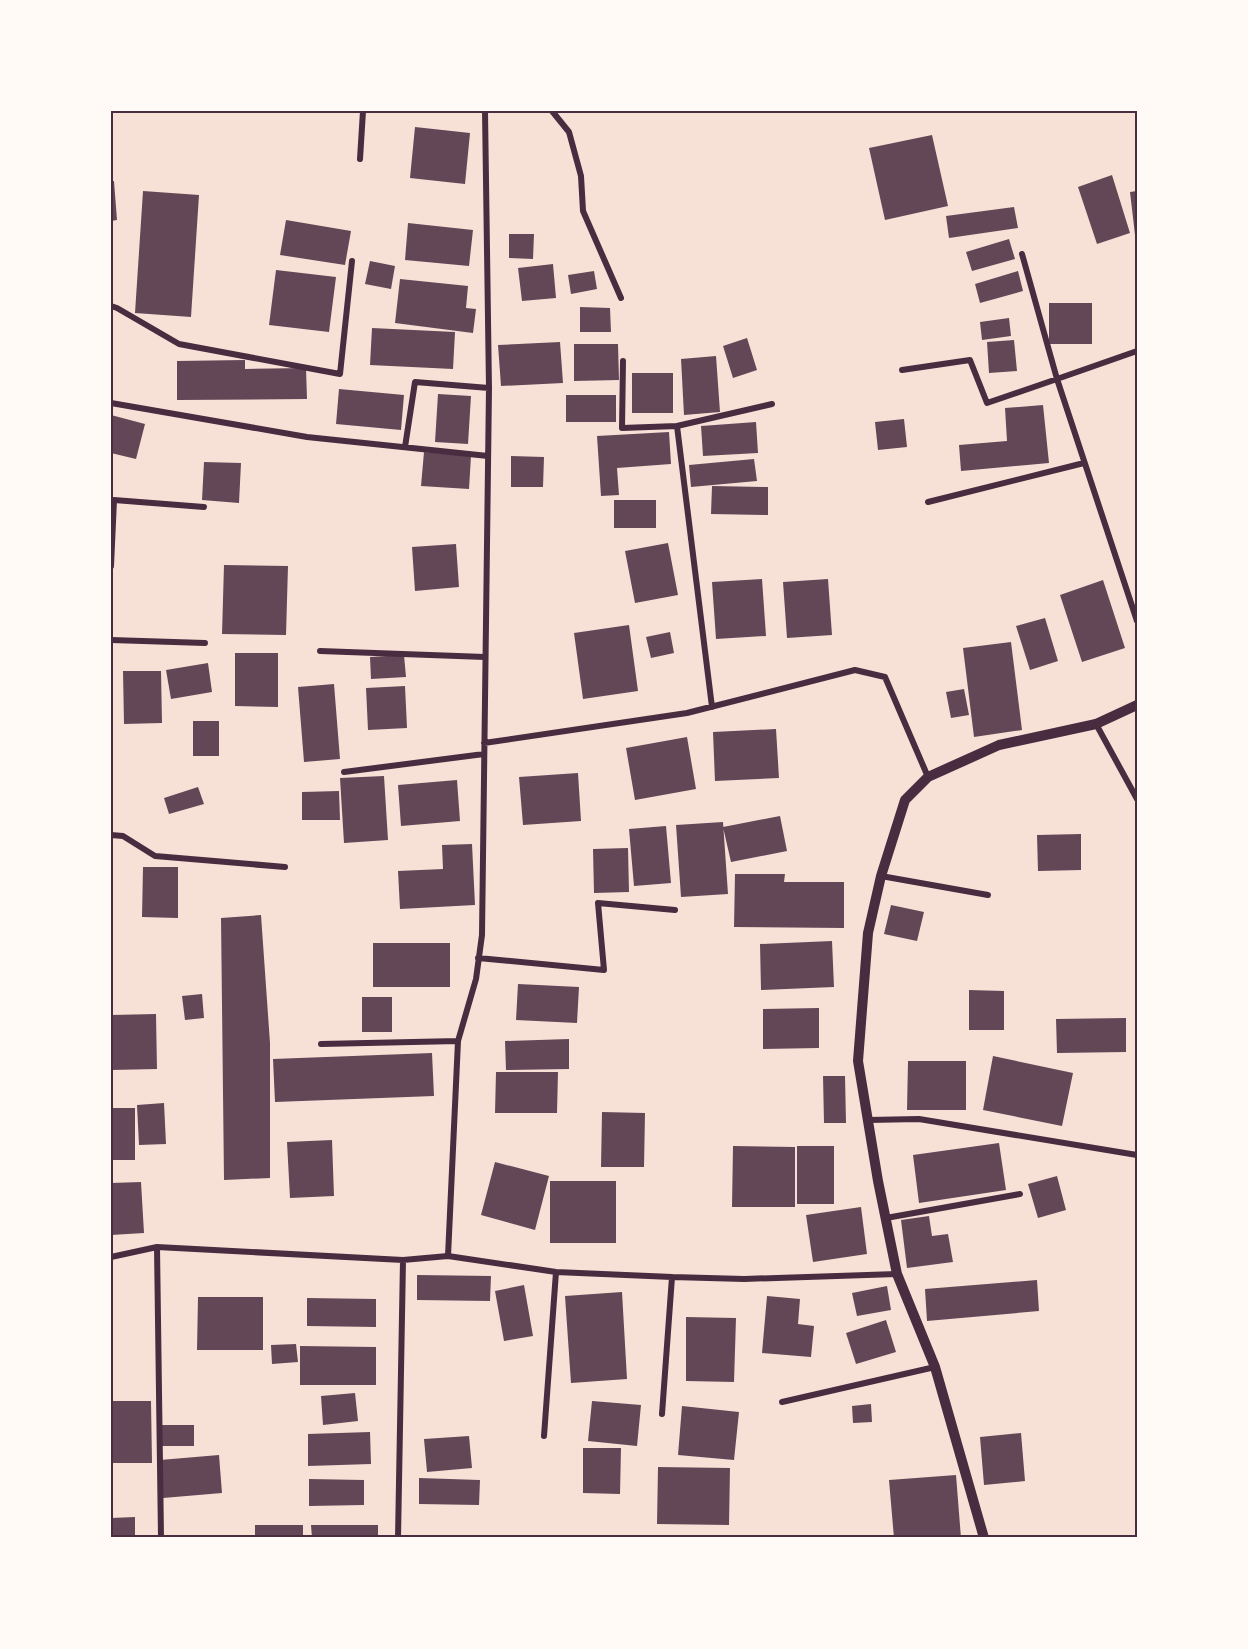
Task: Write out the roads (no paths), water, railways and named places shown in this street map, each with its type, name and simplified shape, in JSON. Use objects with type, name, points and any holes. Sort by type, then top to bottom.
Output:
[{"type":"street","points":[[360,159],[363,111]]},
{"type":"street","points":[[448,1256],[458,1041],[476,979],[482,935],[489,388],[485,111]]},
{"type":"street","points":[[552,111],[569,132],[581,176],[583,211],[621,298]]},
{"type":"street","points":[[1022,254],[1057,379],[1137,621]]},
{"type":"street","points":[[111,306],[179,344],[340,374],[352,261]]},
{"type":"street","points":[[902,370],[970,360],[987,404],[1137,351]]},
{"type":"street","points":[[623,361],[622,428],[677,426],[772,404]]},
{"type":"street","points":[[405,447],[415,382],[489,388]]},
{"type":"street","points":[[111,403],[307,437],[488,456]]},
{"type":"street","points":[[677,426],[712,707]]},
{"type":"street","points":[[928,502],[1084,463]]},
{"type":"street","points":[[111,566],[114,500],[204,507]]},
{"type":"street","points":[[111,640],[205,643]]},
{"type":"street","points":[[320,651],[485,657]]},
{"type":"street","points":[[484,743],[687,713],[855,670],[885,677],[928,777]]},
{"type":"street","points":[[984,1538],[935,1367],[897,1274],[878,1181],[858,1061],[868,933],[881,876],[905,800],[928,777],[999,745],[1096,724],[1137,705]]},
{"type":"street","points":[[1096,724],[1137,799]]},
{"type":"street","points":[[344,772],[484,754]]},
{"type":"street","points":[[111,835],[123,836],[155,856],[285,867]]},
{"type":"street","points":[[881,876],[988,895]]},
{"type":"street","points":[[478,958],[604,970],[598,903],[675,910]]},
{"type":"street","points":[[321,1044],[458,1041]]},
{"type":"street","points":[[868,1120],[919,1119],[1137,1155]]},
{"type":"street","points":[[886,1218],[1020,1194]]},
{"type":"street","points":[[111,1257],[157,1246],[403,1260],[448,1256],[556,1272],[672,1277],[744,1279],[897,1274]]},
{"type":"street","points":[[157,1246],[161,1538]]},
{"type":"street","points":[[398,1538],[403,1260]]},
{"type":"street","points":[[544,1436],[556,1272]]},
{"type":"street","points":[[662,1414],[672,1277]]},
{"type":"street","points":[[782,1402],[935,1367]]}]
